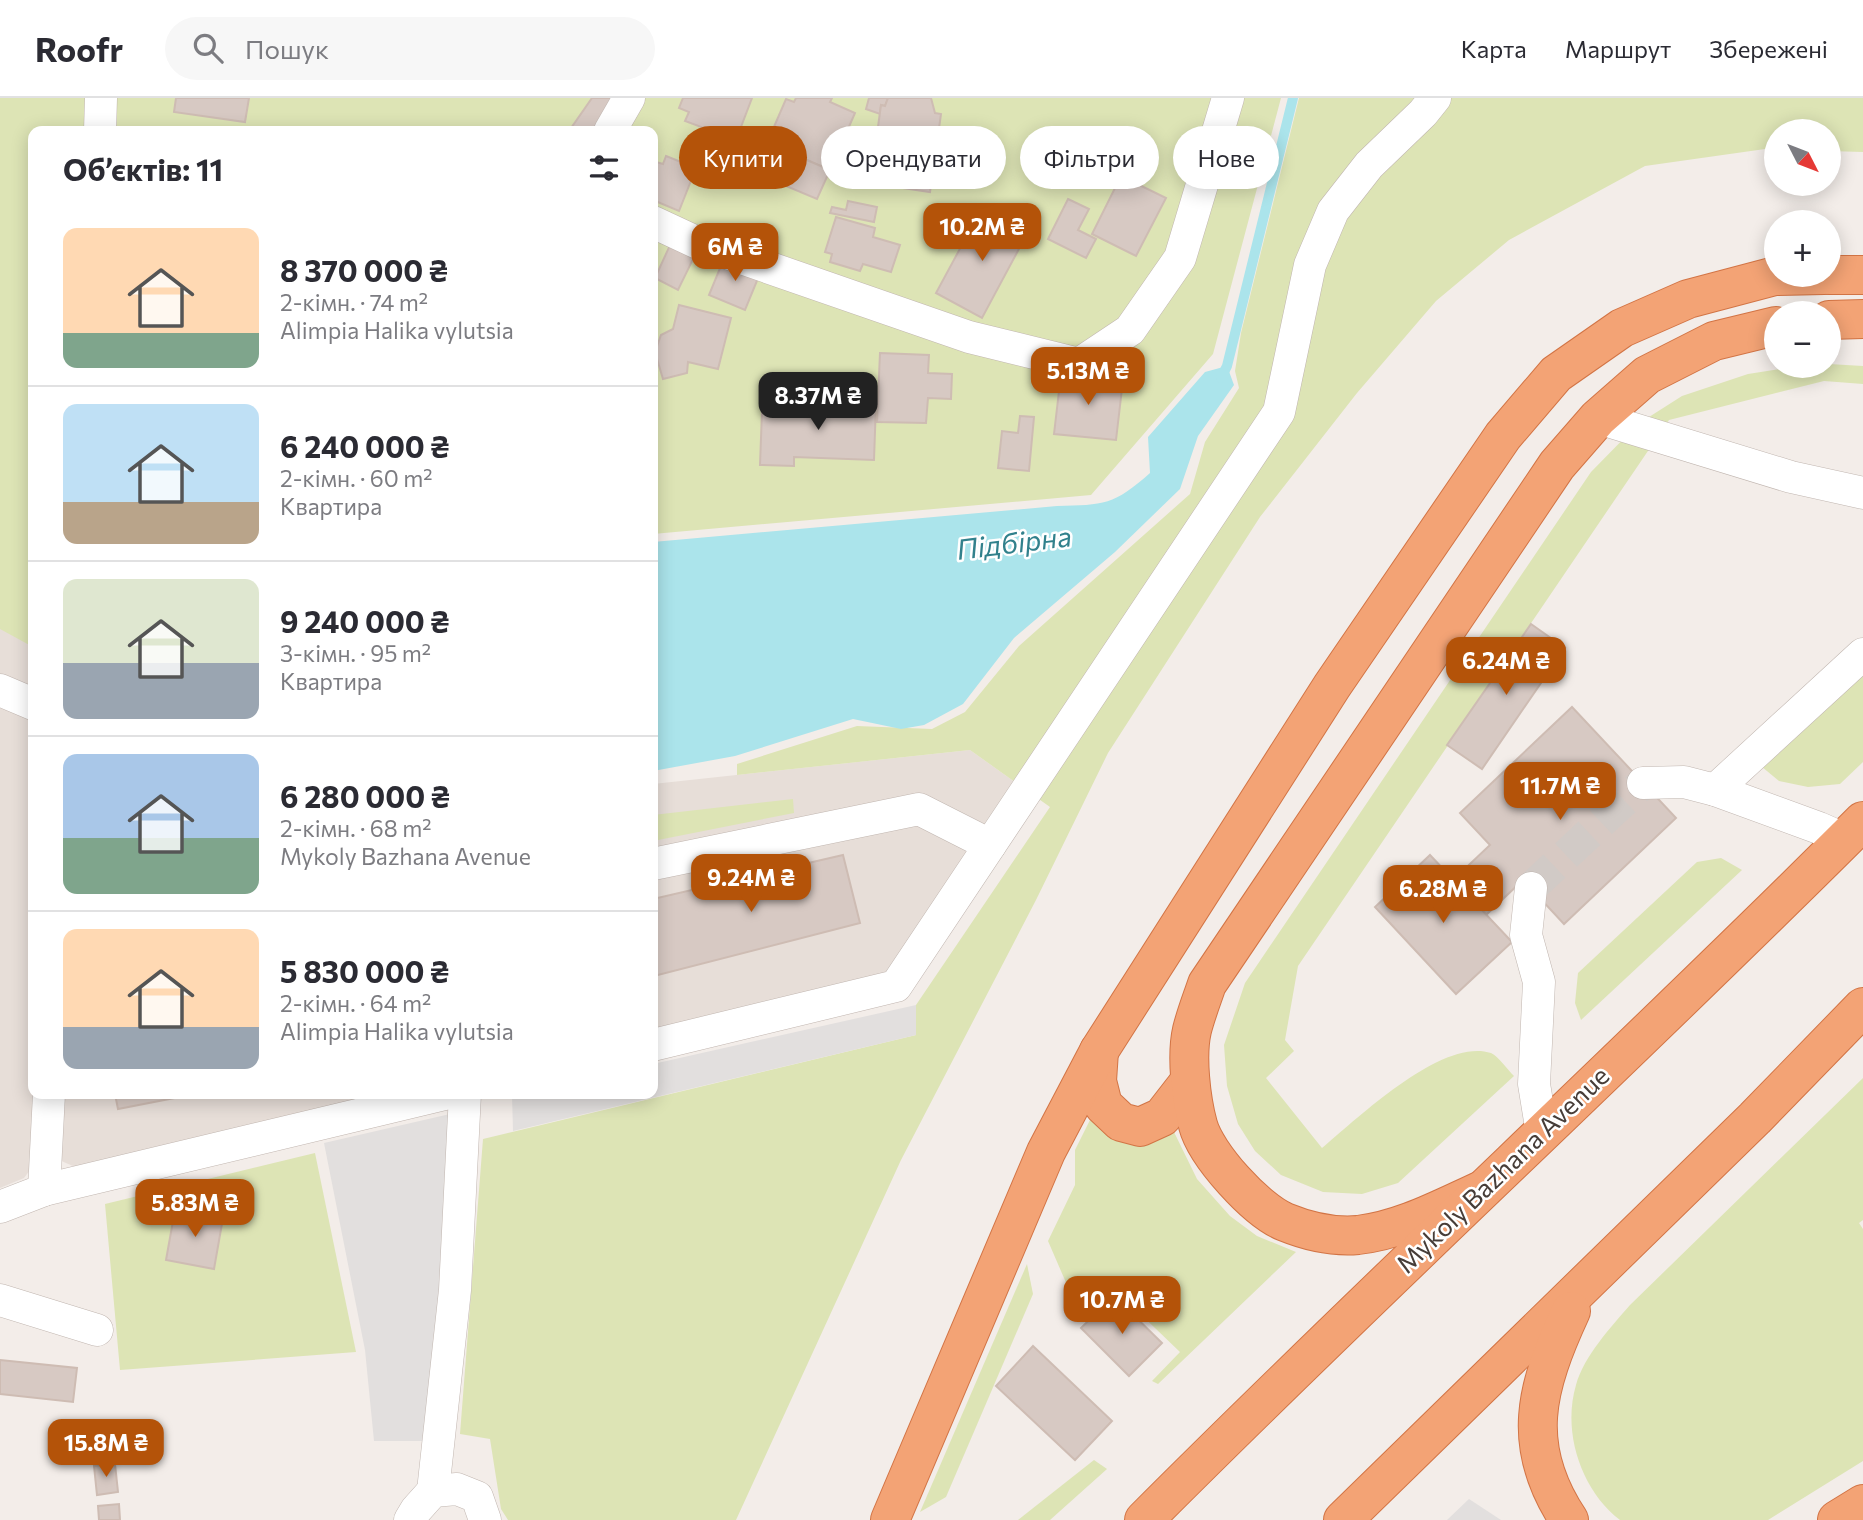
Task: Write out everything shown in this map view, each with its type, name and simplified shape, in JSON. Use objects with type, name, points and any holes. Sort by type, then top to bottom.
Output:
[{"type":"highway","points":[[1841,275],[1863,275]]},
{"type":"highway","points":[[890,1520],[1045,1152],[1099,1051],[1332,686],[1503,436],[1556,374],[1622,328],[1688,299],[1764,279]]},
{"type":"highway","points":[[1841,320],[1863,319]]},
{"type":"highway","points":[[1482,1190],[1405,1224],[1357,1235],[1323,1233],[1283,1221],[1254,1200],[1221,1166],[1198,1127],[1190,1081],[1192,1032],[1207,984],[1557,465],[1598,418],[1647,375],[1714,341],[1764,329]]},
{"type":"highway","name":"Mykoly Bazhana Avenue","points":[[1144,1520],[1266,1398],[1854,830]]},
{"type":"highway","points":[[1343,1520],[1755,1118],[1863,1007]]},
{"type":"highway","points":[[1099,1051],[1097,1081],[1103,1105],[1121,1122],[1140,1127],[1161,1117],[1190,1081]]},
{"type":"highway","points":[[1569,1520],[1554,1499],[1538,1451],[1537,1410],[1549,1358],[1581,1289]]},
{"type":"highway","points":[[1837,1520],[1863,1504]]},
{"type":"street","points":[[100,126],[101,98]]},
{"type":"street","points":[[613,126],[629,98]]},
{"type":"street","points":[[658,224],[698,243],[969,337],[1079,365],[1130,330],[1180,258],[1228,98]]},
{"type":"street","points":[[658,1044],[896,986],[1279,412],[1310,265],[1333,211],[1369,165],[1435,98]]},
{"type":"street","points":[[1598,418],[1791,477],[1863,493]]},
{"type":"street","points":[[1715,790],[1863,654]]},
{"type":"street","points":[[0,690],[28,702]]},
{"type":"street","points":[[1643,783],[1684,782],[1715,790],[1819,828],[1854,830]]},
{"type":"street","points":[[658,863],[919,809],[990,845]]},
{"type":"street","points":[[1531,888],[1526,936],[1539,982],[1534,1084],[1542,1133]]},
{"type":"street","points":[[44,1190],[49,1099]]},
{"type":"street","points":[[0,1207],[44,1190],[424,1099]]},
{"type":"street","points":[[411,1520],[433,1491],[455,1290],[465,1099]]},
{"type":"street","points":[[0,1300],[97,1330]]},
{"type":"street","points":[[433,1491],[457,1489],[477,1497],[485,1520]]},
{"type":"shaded area","points":[[28,588],[28,1099],[33,1099],[33,1166],[24,1178],[0,1188],[0,589]]},
{"type":"shaded area","points":[[970,750],[1019,785],[892,976],[658,1032],[658,783]]},
{"type":"shaded area","points":[[916,1005],[916,1035],[658,1096],[658,1063]]},
{"type":"shaded area","points":[[62,1099],[375,1099],[80,1169],[59,1160]]},
{"type":"shaded area","points":[[512,1099],[647,1099],[513,1131]]},
{"type":"shaded area","points":[[450,1114],[437,1366],[430,1441],[374,1441],[365,1350],[324,1143]]},
{"type":"shaded area","points":[[1469,1499],[1501,1520],[1447,1520]]},
{"type":"green space","points":[[0,98],[1281,98],[1274,126],[1173,126],[1173,189],[1257,189],[1213,354],[1091,495],[658,534],[658,126],[28,126],[28,644],[0,629]]},
{"type":"green space","points":[[1299,98],[1863,98],[1863,152],[1841,151],[1841,119],[1764,119],[1764,149],[1645,166],[1509,240],[1436,301],[1357,393],[1260,517],[1108,753],[1036,900],[901,1160],[736,1520],[508,1520],[501,1509],[490,1439],[460,1434],[483,1139],[916,1035],[916,1005],[1050,807],[970,750],[737,775],[737,764],[857,726],[932,729],[965,712],[1019,646],[1190,494],[1205,442],[1239,388],[1235,371],[1241,333],[1277,189],[1279,189],[1279,179]]},
{"type":"green space","points":[[1841,365],[1863,366],[1863,384],[1824,381],[1669,420],[1298,966],[1285,1040],[1294,1051],[1266,1078],[1322,1148],[1402,1083],[1449,1057],[1471,1051],[1491,1053],[1514,1076],[1398,1183],[1362,1194],[1323,1192],[1281,1175],[1255,1151],[1238,1124],[1227,1086],[1224,1045],[1245,983],[1591,472],[1638,424],[1682,396],[1748,374],[1764,372],[1764,378],[1841,378]]},
{"type":"green space","points":[[1863,661],[1863,762],[1840,784],[1808,787],[1779,781],[1756,762]]},
{"type":"green space","points":[[793,799],[794,813],[658,840],[658,814]]},
{"type":"green space","points":[[1721,858],[1742,870],[1581,1020],[1575,1003],[1578,973],[1697,862]]},
{"type":"green space","points":[[1863,1078],[1863,1220],[1859,1223],[1863,1229],[1863,1461],[1768,1520],[1620,1520],[1606,1508],[1585,1476],[1573,1440],[1572,1403],[1585,1363],[1630,1305]]},
{"type":"green space","points":[[1091,1118],[1149,1139],[1174,1132],[1197,1179],[1230,1216],[1257,1236],[1296,1252],[1158,1384],[1152,1381],[1180,1352],[1106,1281],[1077,1308],[1048,1241],[1075,1185],[1075,1150]]},
{"type":"green space","points":[[315,1153],[356,1352],[120,1370],[105,1204]]},
{"type":"green space","points":[[1027,1264],[1033,1294],[946,1497],[920,1512]]},
{"type":"green space","points":[[1094,1460],[1107,1469],[1050,1520],[1018,1520]]},
{"type":"water","points":[[1227,366],[1234,385],[1198,436],[1180,489],[1115,552],[1014,638],[963,704],[924,725],[901,729],[853,719],[735,756],[658,770],[658,542],[1108,501],[1127,492],[1150,473],[1148,437],[1205,372]]},
{"type":"building","points":[[176,98],[249,98],[245,122],[174,112]]},
{"type":"building","points":[[592,98],[621,98],[601,126],[572,126]]},
{"type":"building","points":[[683,98],[752,98],[741,126],[698,126],[685,121],[689,112],[679,108]]},
{"type":"building","points":[[796,98],[832,98],[830,102],[855,113],[849,126],[821,126],[821,166],[807,160],[807,126],[774,126],[786,99],[794,102]]},
{"type":"building","points":[[869,98],[888,98],[885,106],[881,105],[880,114],[866,109]]},
{"type":"building","points":[[888,98],[931,98],[935,113],[941,114],[939,126],[878,126],[881,105],[885,106]]},
{"type":"building","points":[[666,156],[679,161],[679,189],[688,189],[679,211],[658,202],[658,162],[663,164]]},
{"type":"building","points":[[807,160],[821,166],[821,189],[817,199],[793,189],[807,189]]},
{"type":"building","points":[[910,189],[930,189],[930,192]]},
{"type":"building","points":[[1114,189],[1148,189],[1166,198],[1136,256],[1092,234]]},
{"type":"building","points":[[1068,199],[1089,209],[1078,230],[1096,239],[1086,258],[1048,239]]},
{"type":"building","points":[[848,201],[877,207],[874,222],[830,213],[832,207],[846,210]]},
{"type":"building","points":[[982,208],[1028,232],[982,318],[936,293]]},
{"type":"building","points":[[836,217],[875,228],[873,237],[900,245],[891,272],[863,264],[860,271],[830,262],[832,254],[825,252]]},
{"type":"building","points":[[671,243],[695,255],[678,290],[658,280],[658,271]]},
{"type":"building","points":[[725,256],[761,271],[745,310],[709,295]]},
{"type":"building","points":[[679,305],[731,318],[718,369],[688,362],[687,373],[663,379],[658,362],[658,344],[661,335],[673,329]]},
{"type":"building","points":[[880,353],[929,355],[928,373],[952,374],[951,399],[928,398],[926,423],[877,422]]},
{"type":"building","points":[[1061,374],[1123,380],[1116,440],[1054,434]]},
{"type":"building","points":[[786,400],[876,403],[874,460],[794,457],[794,466],[760,465],[762,411],[785,412]]},
{"type":"building","points":[[1020,416],[1034,417],[1029,471],[998,468],[1002,431],[1018,433]]},
{"type":"building","points":[[1531,624],[1565,648],[1482,769],[1447,745]]},
{"type":"building","points":[[1572,707],[1676,818],[1564,924],[1523,880],[1486,915],[1453,880],[1490,845],[1460,813]]},
{"type":"building","points":[[843,855],[860,923],[658,975],[658,898]]},
{"type":"building","points":[[1430,855],[1512,942],[1456,994],[1375,907]]},
{"type":"building","points":[[116,1099],[169,1099],[118,1109]]},
{"type":"building","points":[[175,1210],[223,1218],[214,1269],[166,1260]]},
{"type":"building","points":[[1114,1296],[1162,1343],[1129,1376],[1081,1328]]},
{"type":"building","points":[[1033,1346],[1112,1421],[1075,1460],[996,1386]]},
{"type":"building","points":[[0,1360],[77,1368],[73,1402],[0,1394]]},
{"type":"building","points":[[115,1464],[118,1492],[97,1495],[94,1466]]},
{"type":"building","points":[[119,1504],[120,1520],[99,1520],[98,1506]]},
{"type":"waterway","name":"Підбірна","points":[[1221,378],[1227,366],[1293,98]]},
{"type":"tunnel","points":[[1531,888],[1643,783]]}]
